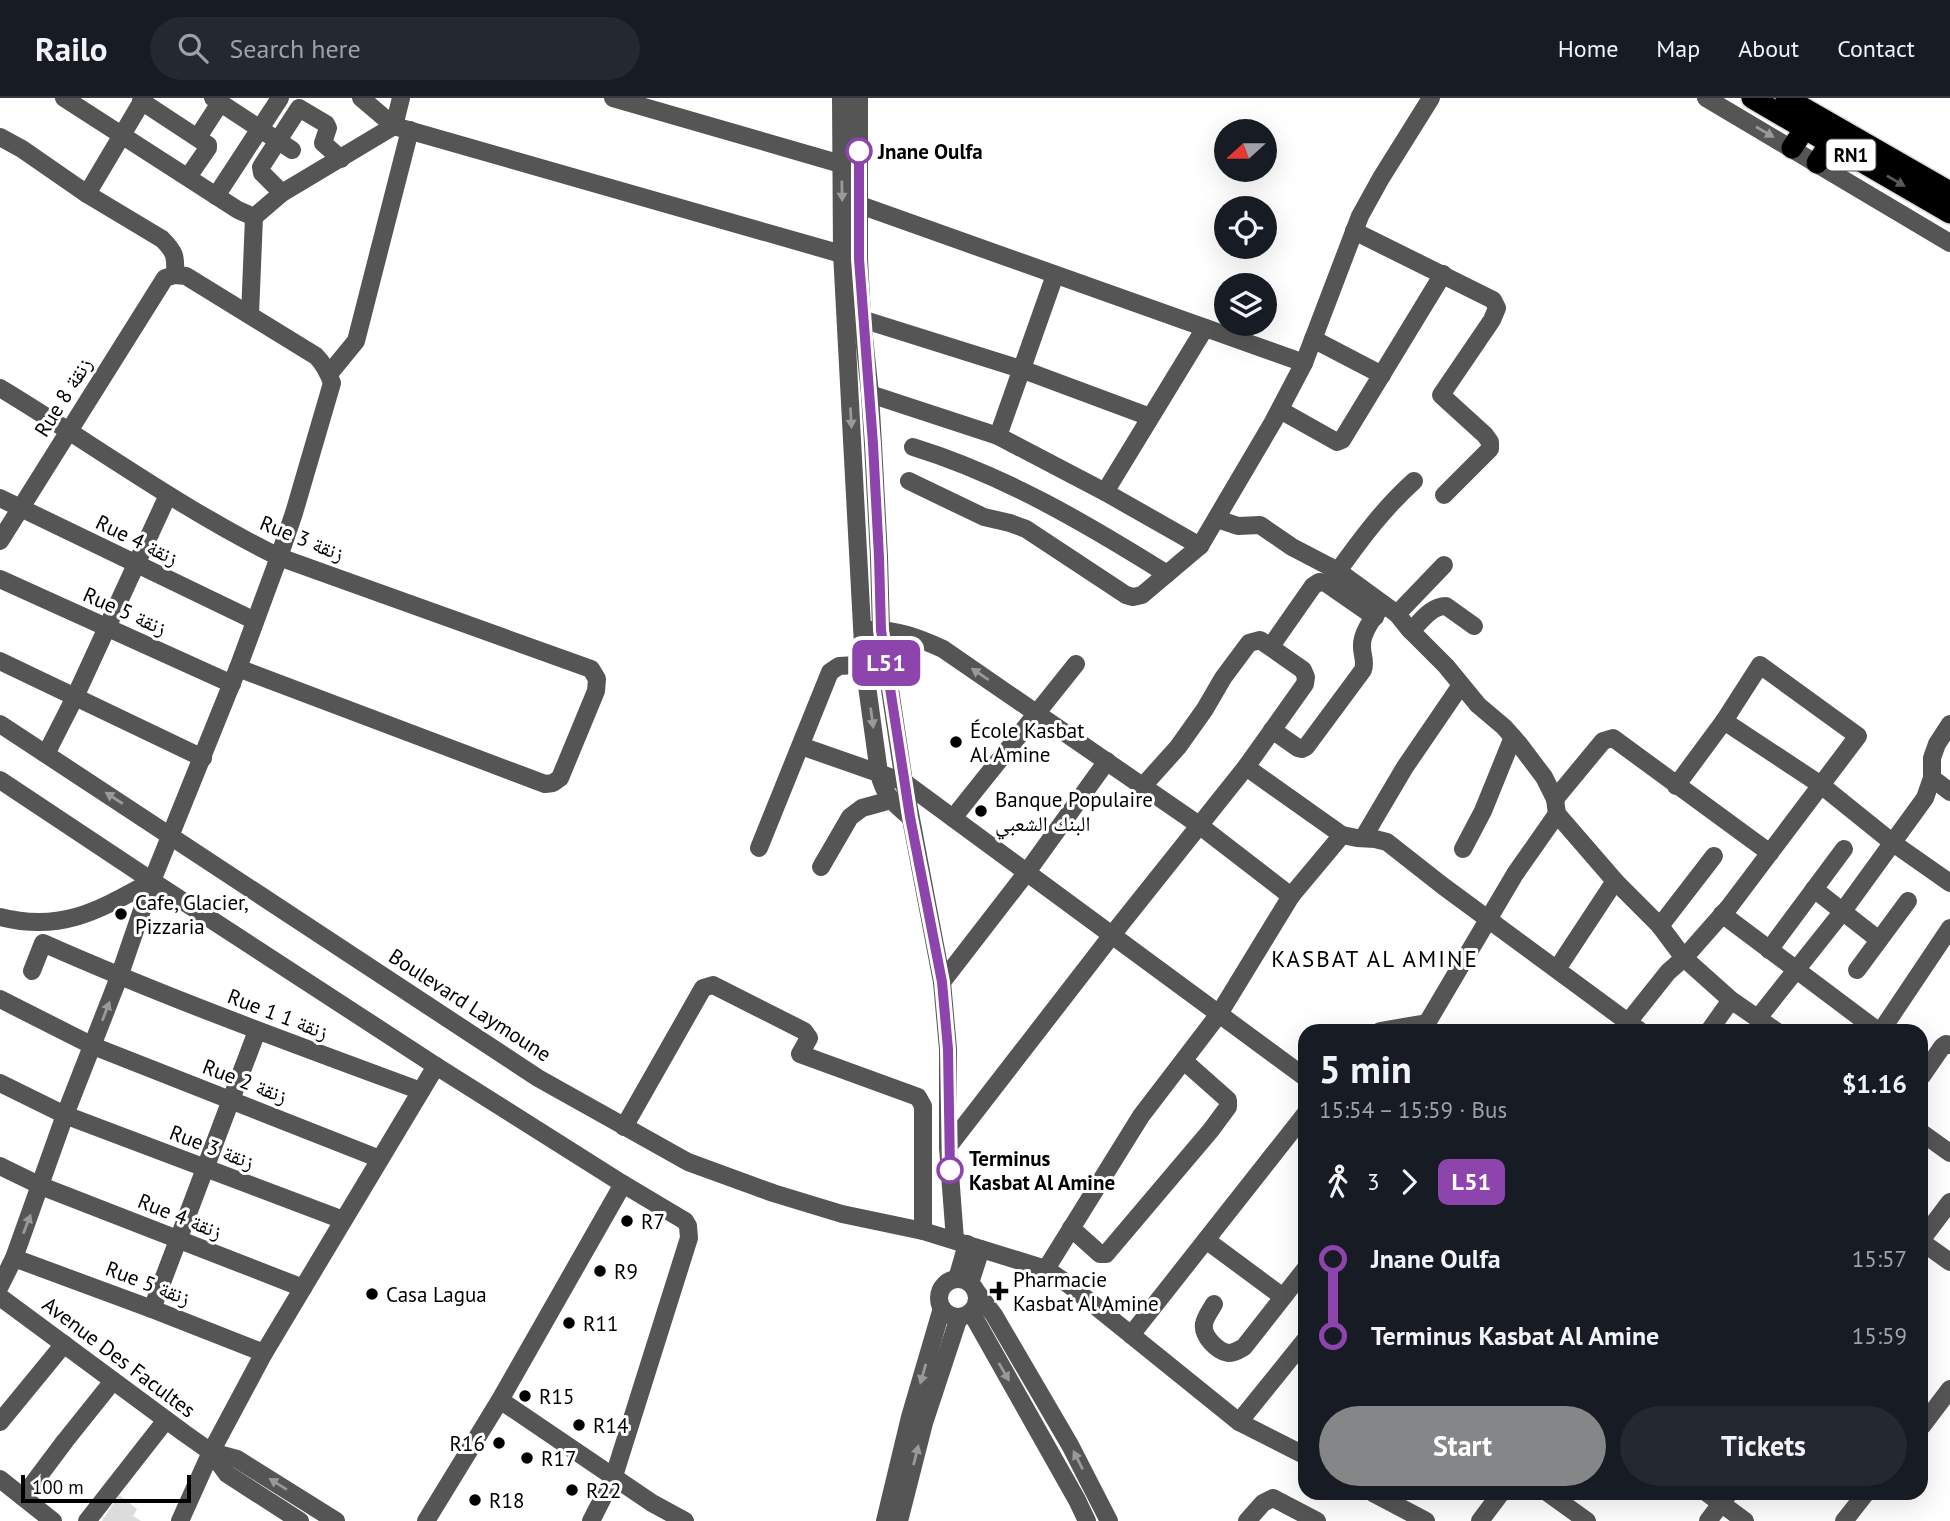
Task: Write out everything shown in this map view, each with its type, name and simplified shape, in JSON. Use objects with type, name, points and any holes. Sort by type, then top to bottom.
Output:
[{"type":"highway","name":"RN1","points":[[1752,98],[1950,213]]},
{"type":"highway","name":"RN1","points":[[1786,98],[1950,192]]},
{"type":"highway","points":[[1792,148],[1805,128]]},
{"type":"highway","points":[[1817,163],[1830,143]]},
{"type":"street","points":[[64,98],[238,210],[254,217]]},
{"type":"street","points":[[216,196],[280,98]]},
{"type":"street","points":[[360,98],[402,128],[850,256]]},
{"type":"street","points":[[329,374],[356,341],[402,128],[401,98]]},
{"type":"street","points":[[613,98],[636,101],[841,164]]},
{"type":"street","points":[[841,98],[841,164],[854,316],[872,630],[886,663],[910,817],[942,982],[948,1049],[948,1147],[967,1245],[967,1283],[977,1301],[965,1315],[924,1423],[899,1521]]},
{"type":"street","points":[[850,256],[860,205],[859,98]]},
{"type":"street","points":[[909,481],[985,516],[1026,529],[1126,595],[1142,595],[1200,546],[1280,410],[1304,363],[1360,216],[1431,98]]},
{"type":"street","points":[[1706,98],[1950,243]]},
{"type":"street","points":[[87,194],[143,100],[205,142],[208,148],[188,177]]},
{"type":"street","points":[[198,137],[217,100],[285,145]]},
{"type":"street","points":[[282,193],[261,167],[285,145],[296,111],[301,108],[326,124],[328,128],[323,143],[341,159]]},
{"type":"street","points":[[250,315],[254,217],[282,193],[402,128]]},
{"type":"street","points":[[0,137],[162,239],[172,249],[176,258],[170,276],[186,276],[316,356],[323,363],[332,383],[279,557],[203,758],[152,881],[15,1258],[0,1286]]},
{"type":"street","points":[[860,205],[1304,363]]},
{"type":"street","points":[[1354,231],[1493,300],[1497,308],[1488,327],[1441,395],[1485,435],[1490,442],[1490,449],[1444,495]]},
{"type":"street","points":[[1280,410],[1340,442],[1443,274]]},
{"type":"street","points":[[998,436],[1055,275]]},
{"type":"street","name":"Rue 8 زنقة","points":[[0,541],[170,276]]},
{"type":"street","points":[[854,316],[1021,369],[1150,417]]},
{"type":"street","points":[[854,316],[870,394],[879,544],[872,630],[864,664],[883,788],[891,800],[910,817]]},
{"type":"street","points":[[1105,492],[1205,328]]},
{"type":"street","points":[[1313,339],[1382,375]]},
{"type":"street","name":"Rue 3 زنقة","points":[[1,392],[241,538],[279,557],[591,669],[597,679],[596,691]]},
{"type":"street","points":[[870,394],[998,436],[1200,546]]},
{"type":"street","points":[[913,447],[959,464],[1044,502],[1167,574]]},
{"type":"street","points":[[1338,571],[1372,524],[1414,481]]},
{"type":"street","points":[[46,754],[168,495]]},
{"type":"street","name":"Rue 4 زنقة","points":[[0,498],[255,621]]},
{"type":"street","points":[[1216,519],[1238,526],[1260,525],[1292,547],[1338,571],[1410,631],[1513,737],[1544,777],[1556,806],[1615,881],[1660,926],[1684,958],[1731,1000],[1766,1024]]},
{"type":"street","points":[[1272,730],[1302,750],[1306,747],[1363,670],[1363,636],[1385,612],[1444,565]]},
{"type":"street","name":"Rue 5 زنقة","points":[[0,579],[107,628],[235,676],[545,784],[554,783],[560,778],[596,691]]},
{"type":"street","points":[[1271,646],[1313,586],[1319,582],[1385,612]]},
{"type":"street","points":[[1410,631],[1433,609],[1440,606],[1446,606],[1474,626]]},
{"type":"street","points":[[872,630],[915,636],[943,649],[1199,825],[1292,896]]},
{"type":"street","points":[[948,1147],[1246,767],[1305,684],[1303,670],[1260,640],[1249,643],[1178,747],[1143,786]]},
{"type":"street","points":[[0,661],[203,758]]},
{"type":"street","points":[[759,848],[830,672],[839,666],[886,663]]},
{"type":"street","points":[[953,818],[1076,664]]},
{"type":"street","points":[[1633,1024],[1668,972],[1684,958],[1722,914],[1858,736],[1760,665],[1724,721],[1676,786]]},
{"type":"street","points":[[1363,838],[1405,767],[1461,685]]},
{"type":"street","points":[[1724,721],[1821,785],[1893,843],[1950,883]]},
{"type":"street","name":"Boulevard Laymoune","points":[[0,724],[538,1078],[624,1127],[688,1162],[773,1193],[842,1214],[923,1231],[1046,1269],[1239,1422],[1298,1452]]},
{"type":"street","points":[[1758,1018],[1843,911],[1925,798],[1932,778],[1934,751],[1950,724]]},
{"type":"street","points":[[1463,849],[1483,811],[1513,737]]},
{"type":"street","points":[[1434,1024],[1488,918],[1556,806],[1603,741],[1608,738],[1613,738],[1770,853]]},
{"type":"street","points":[[801,746],[904,782],[1298,1072]]},
{"type":"street","points":[[942,982],[1027,872],[1107,761]]},
{"type":"street","points":[[1246,767],[1342,835],[1387,842],[1557,969],[1625,1024]]},
{"type":"street","points":[[1932,778],[1950,792]]},
{"type":"street","points":[[0,780],[436,1066],[623,1184],[681,1217],[688,1226],[689,1238],[614,1476],[592,1521]]},
{"type":"street","points":[[821,867],[850,817],[862,808],[891,800]]},
{"type":"street","points":[[1046,1269],[1141,1116],[1219,1014],[1292,896],[1342,835]]},
{"type":"street","points":[[1769,950],[1844,849]]},
{"type":"street","points":[[1660,926],[1714,856]]},
{"type":"street","points":[[0,917],[43,922],[76,918],[102,908],[152,881]]},
{"type":"street","points":[[1557,969],[1615,881]]},
{"type":"street","points":[[1814,889],[1879,940]]},
{"type":"street","points":[[1857,970],[1908,901]]},
{"type":"street","points":[[1722,914],[1870,1024]]},
{"type":"street","points":[[1884,1024],[1950,928]]},
{"type":"street","name":"Rue 1 زنقة 1","points":[[32,971],[43,943],[119,977],[421,1091]]},
{"type":"street","points":[[624,1127],[704,988],[713,985],[804,1031],[809,1038],[800,1054],[918,1097],[923,1106],[923,1231]]},
{"type":"street","name":"Rue 2 زنقة","points":[[0,999],[93,1046],[380,1158]]},
{"type":"street","points":[[1714,1024],[1731,1000]]},
{"type":"street","points":[[152,1308],[257,1031]]},
{"type":"street","points":[[1928,1067],[1942,1047],[1950,1045]]},
{"type":"street","points":[[1071,1228],[1100,1254],[1106,1254],[1228,1107],[1228,1100],[1184,1061]]},
{"type":"street","points":[[180,1521],[211,1452],[264,1353],[436,1066]]},
{"type":"street","name":"Rue 3 زنقة","points":[[0,1083],[65,1115],[343,1220]]},
{"type":"street","points":[[1131,1335],[1298,1123]]},
{"type":"street","points":[[1928,1137],[1950,1153]]},
{"type":"street","name":"Rue 4 زنقة","points":[[0,1166],[176,1240],[303,1288]]},
{"type":"street","points":[[426,1521],[500,1400],[623,1184]]},
{"type":"street","points":[[1928,1233],[1950,1202]]},
{"type":"street","points":[[1206,1240],[1283,1297]]},
{"type":"street","points":[[1928,1246],[1950,1262]]},
{"type":"street","name":"Rue 5 زنقة","points":[[15,1258],[152,1308],[264,1353]]},
{"type":"street","points":[[1214,1304],[1204,1322],[1205,1334],[1223,1351],[1236,1352],[1244,1347],[1298,1278]]},
{"type":"street","points":[[965,1315],[946,1313],[939,1296],[945,1284],[967,1283]]},
{"type":"street","points":[[967,1283],[994,1315],[1070,1445],[1109,1521]]},
{"type":"street","name":"Avenue Des Facultes","points":[[0,1297],[211,1452]]},
{"type":"street","points":[[885,1521],[910,1417],[942,1308]]},
{"type":"street","points":[[965,1315],[1087,1521]]},
{"type":"street","points":[[0,1422],[64,1344]]},
{"type":"street","points":[[1239,1422],[1298,1349]]},
{"type":"street","points":[[23,1497],[113,1381]]},
{"type":"street","points":[[1928,1418],[1950,1389]]},
{"type":"street","points":[[500,1400],[652,1503],[685,1521]]},
{"type":"street","points":[[87,1521],[166,1420]]},
{"type":"street","points":[[211,1452],[227,1474],[300,1521]]},
{"type":"street","points":[[211,1452],[237,1459],[336,1521]]},
{"type":"street","points":[[0,1479],[53,1521]]},
{"type":"street","points":[[1247,1521],[1263,1503],[1273,1498],[1317,1521]]},
{"type":"street","points":[[1386,1500],[1426,1521]]},
{"type":"street","points":[[1480,1521],[1496,1500]]},
{"type":"street","points":[[1558,1500],[1587,1521]]},
{"type":"street","points":[[1708,1521],[1717,1500]]},
{"type":"street","points":[[1723,1500],[1745,1521]]},
{"type":"street","points":[[1844,1521],[1860,1500]]},
{"type":"shaded area","points":[[119,1495],[137,1509],[133,1516],[141,1521],[102,1521]]},
{"type":"bus line","name":"L51","points":[[859,151],[859,259],[873,444],[881,630],[910,817],[942,982],[948,1049],[950,1170]]},
{"type":"place","name":"Jnane Oulfa","points":[[859,151]]},
{"type":"place","name":"École Kasbat Al Amine","points":[[956,742]]},
{"type":"place","name":"Banque Populaire البنك الشعبي","points":[[981,811]]},
{"type":"place","name":"Cafe, Glacier, Pizzaria","points":[[121,914]]},
{"type":"place","name":"Terminus Kasbat Al Amine","points":[[950,1170]]},
{"type":"place","name":"R7","points":[[627,1221]]},
{"type":"place","name":"R9","points":[[600,1271]]},
{"type":"place","name":"Pharmacie Kasbat Al Amine","points":[[999,1291]]},
{"type":"place","name":"Casa Lagua","points":[[372,1294]]},
{"type":"place","name":"R11","points":[[569,1323]]},
{"type":"place","name":"R15","points":[[525,1396]]},
{"type":"place","name":"R14","points":[[579,1425]]},
{"type":"place","name":"R16","points":[[499,1443]]},
{"type":"place","name":"R17","points":[[527,1458]]},
{"type":"place","name":"R22","points":[[572,1490]]},
{"type":"place","name":"R18","points":[[475,1500]]},
{"type":"district","name":"KASBAT AL AMINE","points":[[1375,958]]}]
